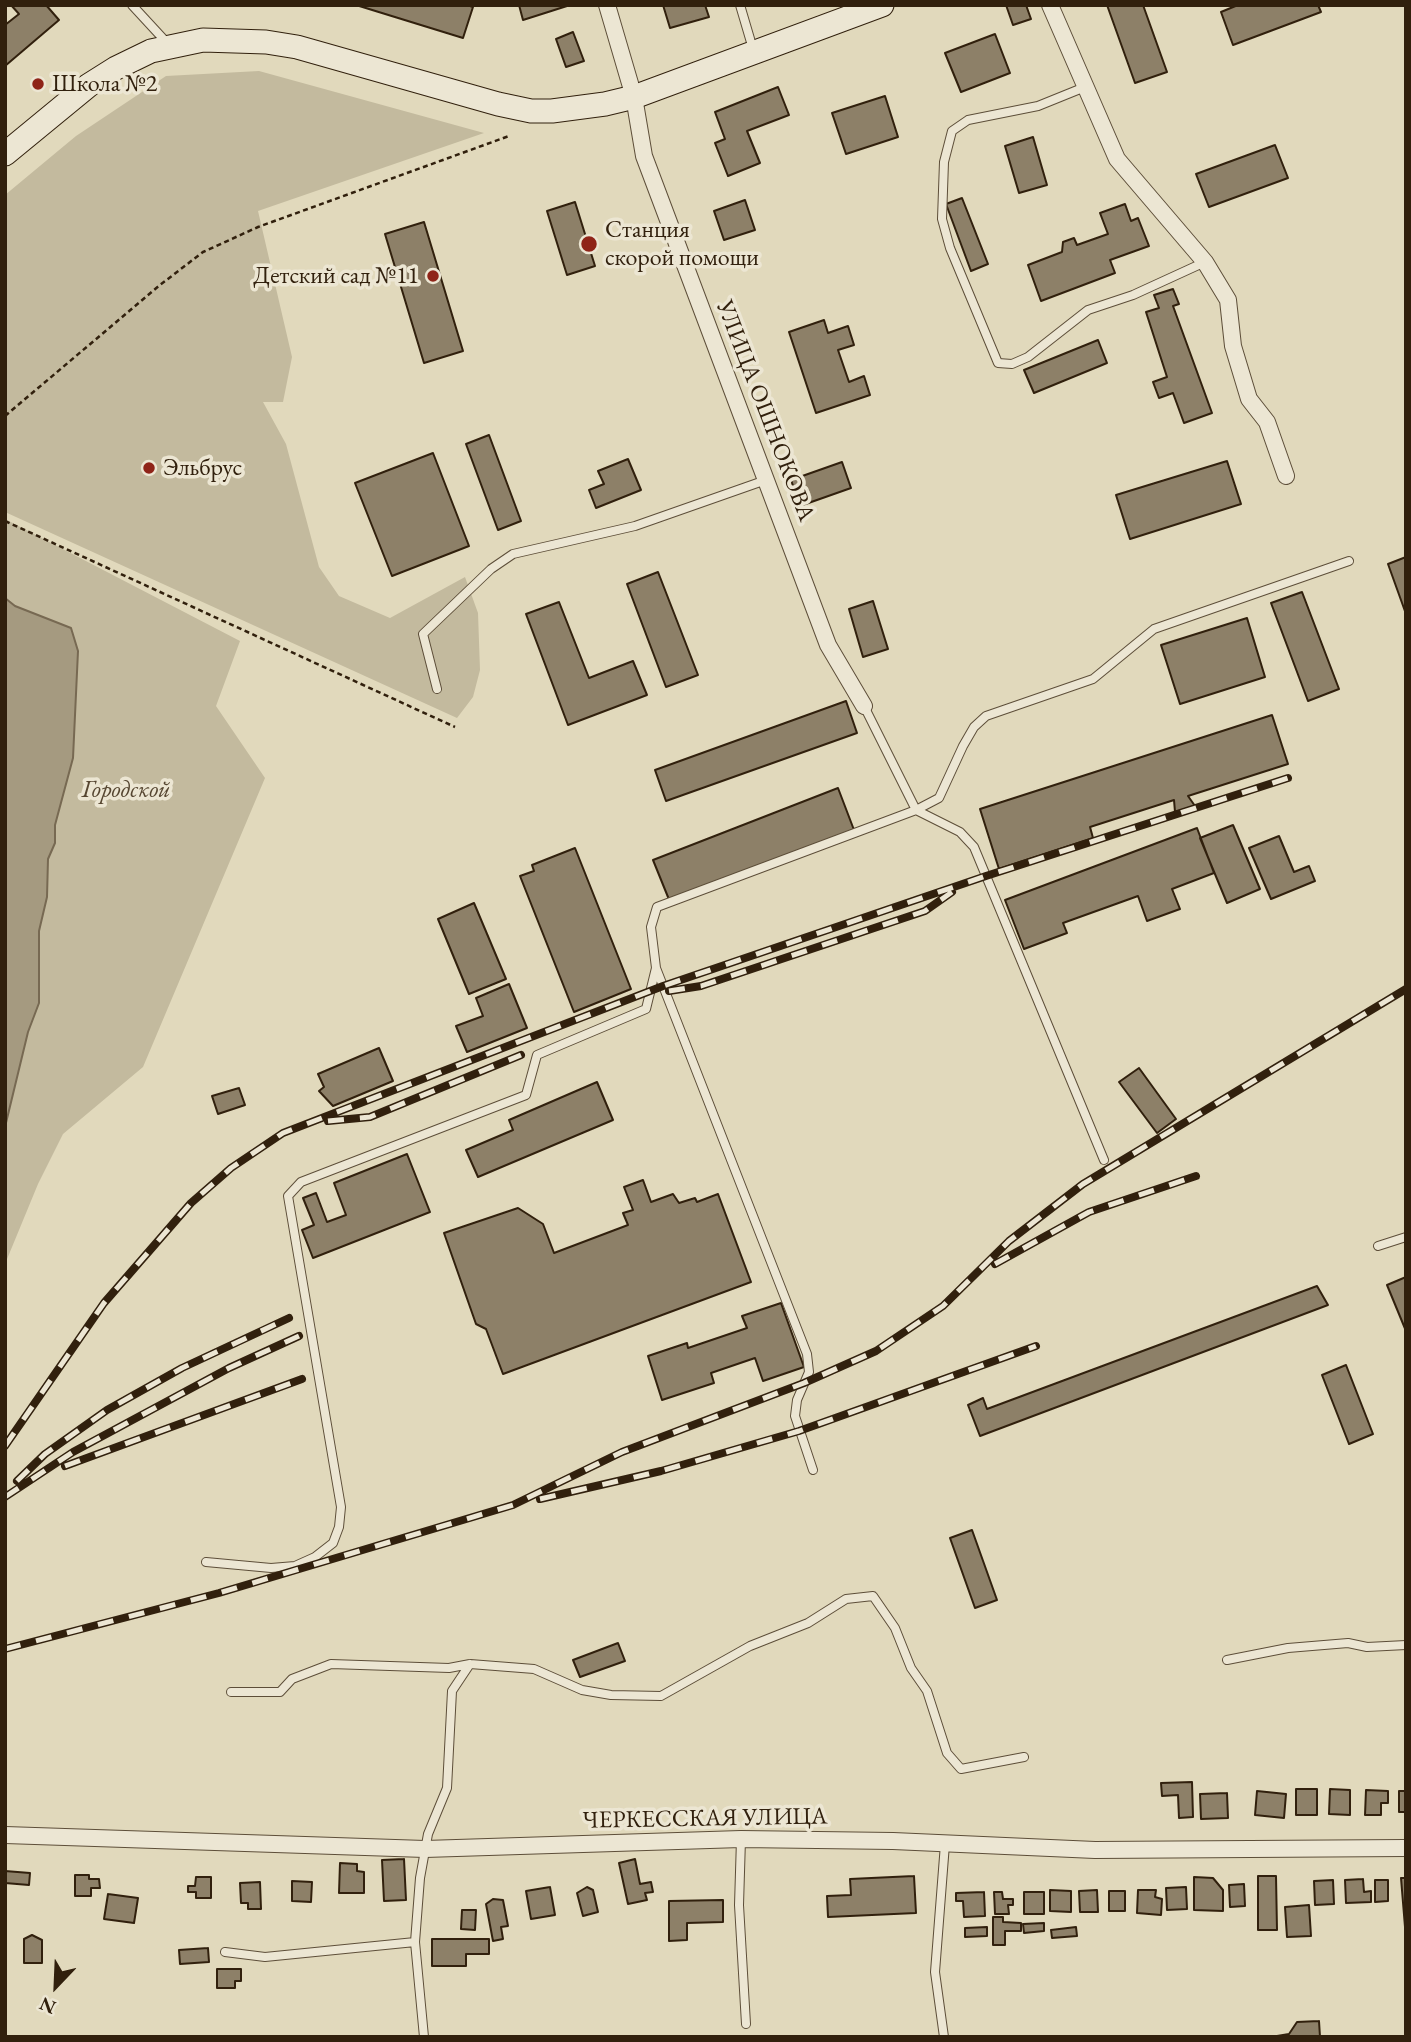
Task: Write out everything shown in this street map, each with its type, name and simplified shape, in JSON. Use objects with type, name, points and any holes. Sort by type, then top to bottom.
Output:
[{"type":"main road","points":[[5,154],[98,79],[133,59],[203,40],[238,40],[297,47],[531,111],[580,108],[634,97],[881,5]]},
{"type":"street","name":"УЛИЦА ОШНОКОВА","points":[[607,5],[634,97],[644,156],[828,645],[864,706]]},
{"type":"street","points":[[1049,5],[1118,159],[1205,262],[1228,300],[1233,346],[1249,399],[1267,422],[1286,476]]},
{"type":"street","name":"ЧЕРКЕССКАЯ УЛИЦА","points":[[5,1835],[425,1849],[741,1839],[1096,1850],[1406,1848]]},
{"type":"lane","points":[[132,5],[170,47]]},
{"type":"lane","points":[[740,5],[755,53]]},
{"type":"lane","points":[[1085,87],[1038,106],[968,120],[952,131],[944,162],[942,219],[950,248],[998,363],[1012,364],[1028,357],[1088,310],[1133,295],[1205,262]]},
{"type":"lane","points":[[437,689],[423,634],[491,569],[513,554],[635,526],[767,479]]},
{"type":"lane","points":[[813,1470],[795,1416],[797,1400],[809,1372],[807,1354],[656,968],[651,926],[657,908],[916,810],[939,798],[963,746],[974,727],[986,716],[1093,679],[1154,629],[1349,561]]},
{"type":"lane","points":[[864,706],[916,810],[960,832],[974,847],[1104,1160]]},
{"type":"lane","points":[[206,1562],[271,1568],[295,1566],[315,1557],[332,1543],[339,1527],[341,1507],[288,1196],[301,1182],[526,1095],[537,1055],[646,1009],[656,968]]},
{"type":"lane","points":[[1378,1246],[1406,1237]]},
{"type":"lane","points":[[232,1692],[280,1692],[292,1679],[331,1664],[449,1668],[470,1664],[534,1669],[582,1690],[661,1696],[750,1646],[808,1623],[846,1599],[873,1596],[895,1628],[911,1668],[927,1691],[947,1753],[961,1769],[1024,1757]]},
{"type":"lane","points":[[1227,1660],[1288,1648],[1348,1643],[1367,1647],[1406,1645]]},
{"type":"lane","points":[[424,2037],[415,1942],[425,1849],[447,1788],[452,1691],[470,1664]]},
{"type":"lane","points":[[741,1839],[739,1905],[746,2024]]},
{"type":"lane","points":[[944,2037],[935,1972],[945,1844]]},
{"type":"lane","points":[[225,1952],[265,1957],[415,1942]]},
{"type":"path","points":[[5,416],[203,252],[258,227],[509,136]]},
{"type":"path","points":[[5,521],[455,727]]},
{"type":"green space","points":[[259,71],[484,133],[258,211],[292,357],[283,402],[263,402],[286,444],[319,567],[339,596],[390,618],[465,577],[478,613],[480,670],[473,697],[457,718],[5,512],[5,195],[76,136],[166,76]]},
{"type":"green space","name":"Городской","points":[[5,519],[240,641],[216,706],[265,778],[143,1067],[63,1134],[38,1184],[5,1264]]},
{"type":"shaded area","points":[[5,598],[15,606],[71,628],[78,651],[73,758],[55,825],[55,843],[48,859],[47,897],[39,931],[39,1003],[28,1032],[5,1127]]},
{"type":"building","points":[[11,5],[46,5],[59,20],[5,66],[5,25],[19,14]]},
{"type":"building","points":[[356,5],[467,5],[473,7],[463,38]]},
{"type":"building","points":[[519,5],[567,5],[567,6],[523,20]]},
{"type":"building","points":[[663,5],[705,5],[709,17],[670,28]]},
{"type":"building","points":[[1006,5],[1026,5],[1031,19],[1013,25]]},
{"type":"building","points":[[1107,5],[1143,5],[1167,72],[1135,83]]},
{"type":"building","points":[[1238,5],[1318,5],[1321,12],[1233,45],[1221,12]]},
{"type":"building","points":[[573,32],[584,61],[566,67],[556,39]]},
{"type":"building","points":[[995,34],[1010,73],[961,92],[945,53]]},
{"type":"building","points":[[778,87],[789,115],[747,131],[760,163],[728,176],[715,143],[725,139],[715,112]]},
{"type":"building","points":[[885,96],[898,137],[846,154],[832,113]]},
{"type":"building","points":[[1033,137],[1047,185],[1019,193],[1005,146]]},
{"type":"building","points":[[1275,145],[1288,178],[1209,207],[1196,174]]},
{"type":"building","points":[[962,198],[988,264],[971,271],[946,204]]},
{"type":"building","points":[[745,200],[755,230],[724,240],[714,211]]},
{"type":"building","points":[[575,202],[595,266],[567,275],[547,211]]},
{"type":"building","points":[[1125,204],[1131,221],[1138,218],[1149,246],[1110,260],[1115,273],[1041,301],[1028,265],[1062,252],[1063,242],[1074,238],[1077,245],[1108,234],[1100,213]]},
{"type":"building","points":[[424,222],[463,351],[424,363],[385,234]]},
{"type":"building","points":[[1173,289],[1179,304],[1173,306],[1212,413],[1184,423],[1173,393],[1159,398],[1153,382],[1167,377],[1146,312],[1159,308],[1154,295]]},
{"type":"building","points":[[824,320],[828,333],[848,326],[854,345],[838,350],[849,382],[864,376],[870,395],[816,413],[789,332]]},
{"type":"building","points":[[1098,340],[1107,363],[1034,393],[1024,370]]},
{"type":"building","points":[[489,435],[521,521],[498,530],[466,444]]},
{"type":"building","points":[[433,453],[469,546],[392,576],[355,483]]},
{"type":"building","points":[[628,459],[641,490],[596,508],[589,490],[604,484],[598,471]]},
{"type":"building","points":[[1227,461],[1241,504],[1130,539],[1116,495]]},
{"type":"building","points":[[842,462],[851,488],[800,506],[791,480]]},
{"type":"building","points":[[1406,557],[1406,614],[1388,564]]},
{"type":"building","points":[[658,572],[698,675],[666,687],[627,584]]},
{"type":"building","points":[[1302,592],[1339,689],[1308,701],[1271,603]]},
{"type":"building","points":[[873,601],[888,649],[863,657],[849,609]]},
{"type":"building","points":[[559,602],[589,678],[633,661],[647,695],[568,725],[526,614]]},
{"type":"building","points":[[1247,618],[1265,677],[1180,704],[1161,645]]},
{"type":"building","points":[[846,701],[857,733],[666,801],[655,770]]},
{"type":"building","points":[[1272,715],[1288,764],[1188,796],[1195,806],[1175,812],[1174,800],[1090,827],[1093,838],[999,869],[980,809]]},
{"type":"building","points":[[838,788],[854,830],[670,902],[653,860]]},
{"type":"building","points":[[1233,825],[1260,889],[1227,903],[1200,838]]},
{"type":"building","points":[[1197,828],[1214,873],[1172,889],[1180,909],[1147,921],[1138,896],[1063,923],[1067,933],[1024,949],[1005,900]]},
{"type":"building","points":[[1279,836],[1294,872],[1309,866],[1315,881],[1271,899],[1249,848]]},
{"type":"building","points":[[575,848],[631,989],[574,1012],[520,876],[534,871],[532,865]]},
{"type":"building","points":[[474,903],[506,979],[469,994],[438,919]]},
{"type":"building","points":[[509,984],[527,1028],[467,1052],[456,1026],[483,1016],[476,998]]},
{"type":"building","points":[[379,1048],[393,1081],[333,1106],[319,1091],[324,1087],[318,1074]]},
{"type":"building","points":[[1139,1068],[1176,1119],[1157,1133],[1119,1082]]},
{"type":"building","points":[[597,1082],[613,1120],[478,1177],[466,1150],[513,1130],[509,1120]]},
{"type":"building","points":[[239,1088],[245,1105],[218,1114],[212,1096]]},
{"type":"building","points":[[407,1154],[430,1212],[313,1258],[302,1230],[314,1225],[303,1198],[316,1193],[327,1222],[346,1215],[334,1183]]},
{"type":"building","points":[[643,1180],[651,1202],[673,1194],[679,1203],[695,1198],[697,1202],[718,1194],[751,1282],[503,1374],[486,1329],[476,1324],[444,1233],[518,1208],[543,1224],[554,1253],[628,1225],[623,1213],[633,1210],[624,1187]]},
{"type":"building","points":[[1406,1277],[1406,1331],[1387,1285]]},
{"type":"building","points":[[1317,1286],[1328,1305],[980,1436],[968,1405],[983,1398],[987,1409]]},
{"type":"building","points":[[781,1303],[804,1367],[763,1381],[755,1358],[711,1373],[714,1383],[662,1400],[648,1356],[687,1343],[688,1348],[747,1328],[742,1316]]},
{"type":"building","points":[[1346,1365],[1373,1434],[1349,1444],[1322,1375]]},
{"type":"building","points":[[972,1530],[997,1600],[975,1608],[950,1538]]},
{"type":"building","points":[[618,1643],[625,1661],[580,1677],[573,1660]]},
{"type":"building","points":[[1192,1782],[1193,1817],[1179,1818],[1178,1795],[1162,1796],[1161,1783]]},
{"type":"building","points":[[1296,1789],[1317,1789],[1317,1815],[1296,1815]]},
{"type":"building","points":[[1330,1789],[1350,1790],[1350,1815],[1329,1814]]},
{"type":"building","points":[[1366,1790],[1388,1791],[1388,1803],[1381,1803],[1381,1815],[1365,1815]]},
{"type":"building","points":[[1257,1791],[1286,1794],[1284,1818],[1255,1815]]},
{"type":"building","points":[[1399,1791],[1406,1791],[1406,1812],[1399,1812]]},
{"type":"building","points":[[1227,1793],[1228,1818],[1201,1819],[1200,1794]]},
{"type":"building","points":[[404,1859],[406,1900],[384,1901],[382,1860]]},
{"type":"building","points":[[635,1859],[640,1884],[651,1882],[653,1892],[645,1893],[647,1900],[628,1904],[619,1863]]},
{"type":"building","points":[[340,1863],[357,1864],[357,1871],[364,1872],[364,1893],[339,1893]]},
{"type":"building","points":[[5,1871],[30,1873],[29,1885],[5,1883]]},
{"type":"building","points":[[75,1875],[89,1875],[89,1879],[99,1879],[100,1888],[91,1888],[91,1896],[75,1896]]},
{"type":"building","points":[[914,1876],[916,1913],[828,1917],[827,1896],[851,1895],[850,1879]]},
{"type":"building","points":[[1258,1876],[1276,1876],[1277,1930],[1258,1930]]},
{"type":"building","points":[[196,1877],[211,1877],[211,1898],[196,1898],[196,1892],[188,1892],[188,1886],[195,1886]]},
{"type":"building","points":[[1194,1877],[1213,1878],[1223,1890],[1223,1911],[1194,1910]]},
{"type":"building","points":[[1401,1878],[1406,1878],[1406,1927],[1405,1927]]},
{"type":"building","points":[[1363,1879],[1364,1892],[1371,1891],[1371,1902],[1346,1903],[1345,1880]]},
{"type":"building","points":[[1333,1880],[1334,1904],[1315,1905],[1314,1881]]},
{"type":"building","points":[[1375,1880],[1388,1880],[1388,1901],[1375,1902]]},
{"type":"building","points":[[292,1881],[312,1882],[311,1902],[292,1901]]},
{"type":"building","points":[[260,1882],[261,1909],[248,1909],[248,1903],[241,1903],[240,1883]]},
{"type":"building","points":[[1244,1884],[1245,1906],[1230,1907],[1229,1885]]},
{"type":"building","points":[[550,1887],[555,1915],[531,1919],[526,1891]]},
{"type":"building","points":[[587,1887],[593,1890],[598,1912],[583,1916],[577,1893]]},
{"type":"building","points":[[1186,1887],[1187,1909],[1167,1910],[1166,1888]]},
{"type":"building","points":[[1050,1890],[1071,1891],[1071,1912],[1050,1911]]},
{"type":"building","points":[[1097,1890],[1098,1912],[1080,1912],[1079,1891]]},
{"type":"building","points":[[1138,1890],[1156,1890],[1155,1897],[1162,1899],[1161,1915],[1137,1913]]},
{"type":"building","points":[[1109,1891],[1125,1891],[1125,1911],[1109,1911]]},
{"type":"building","points":[[984,1892],[985,1916],[964,1917],[963,1901],[956,1901],[956,1893]]},
{"type":"building","points":[[994,1892],[1002,1892],[1003,1899],[1013,1899],[1013,1905],[1008,1905],[1009,1914],[995,1914]]},
{"type":"building","points":[[1024,1892],[1044,1892],[1044,1914],[1024,1914]]},
{"type":"building","points":[[108,1894],[138,1898],[134,1923],[104,1919]]},
{"type":"building","points":[[493,1899],[503,1900],[508,1926],[501,1927],[503,1939],[493,1941],[486,1904]]},
{"type":"building","points":[[723,1900],[723,1922],[687,1923],[687,1940],[669,1941],[669,1901]]},
{"type":"building","points":[[1309,1905],[1311,1936],[1287,1937],[1285,1907]]},
{"type":"building","points":[[462,1910],[476,1910],[475,1930],[461,1929]]},
{"type":"building","points":[[993,1917],[1003,1917],[1003,1922],[1021,1923],[1021,1931],[1005,1931],[1005,1945],[993,1945]]},
{"type":"building","points":[[1044,1923],[1044,1931],[1024,1933],[1023,1924]]},
{"type":"building","points":[[987,1927],[987,1936],[965,1937],[965,1928]]},
{"type":"building","points":[[1076,1927],[1077,1936],[1052,1938],[1051,1930]]},
{"type":"building","points":[[32,1935],[42,1940],[42,1963],[24,1963],[24,1939]]},
{"type":"building","points":[[432,1939],[489,1939],[489,1954],[466,1954],[466,1966],[432,1966]]},
{"type":"building","points":[[208,1948],[209,1962],[180,1964],[179,1950]]},
{"type":"building","points":[[217,1969],[241,1969],[241,1981],[235,1981],[235,1988],[217,1988]]},
{"type":"building","points":[[1319,2021],[1320,2037],[1271,2037],[1289,2034],[1297,2022]]},
{"type":"railway","points":[[5,1446],[104,1303],[191,1203],[231,1168],[283,1133],[663,986],[986,876],[1288,778]]},
{"type":"railway","points":[[669,991],[701,986],[925,911],[952,892]]},
{"type":"railway","points":[[5,1649],[219,1593],[513,1505],[622,1452],[804,1383],[876,1351],[943,1306],[1009,1241],[1083,1184],[1406,989]]},
{"type":"railway","points":[[328,1121],[370,1117],[521,1055]]},
{"type":"railway","points":[[995,1264],[1089,1212],[1196,1176]]},
{"type":"railway","points":[[17,1481],[45,1454],[107,1410],[182,1368],[289,1318]]},
{"type":"railway","points":[[5,1497],[73,1452],[229,1368],[299,1336]]},
{"type":"railway","points":[[540,1499],[661,1471],[799,1431],[1036,1346]]},
{"type":"railway","points":[[65,1466],[302,1379]]},
{"type":"place","name":"Школа №2","points":[[38,84]]},
{"type":"place","name":"Станция скорой помощи","points":[[589,244]]},
{"type":"place","name":"Детский сад №11","points":[[433,276]]},
{"type":"place","name":"Эльбрус","points":[[149,468]]}]
